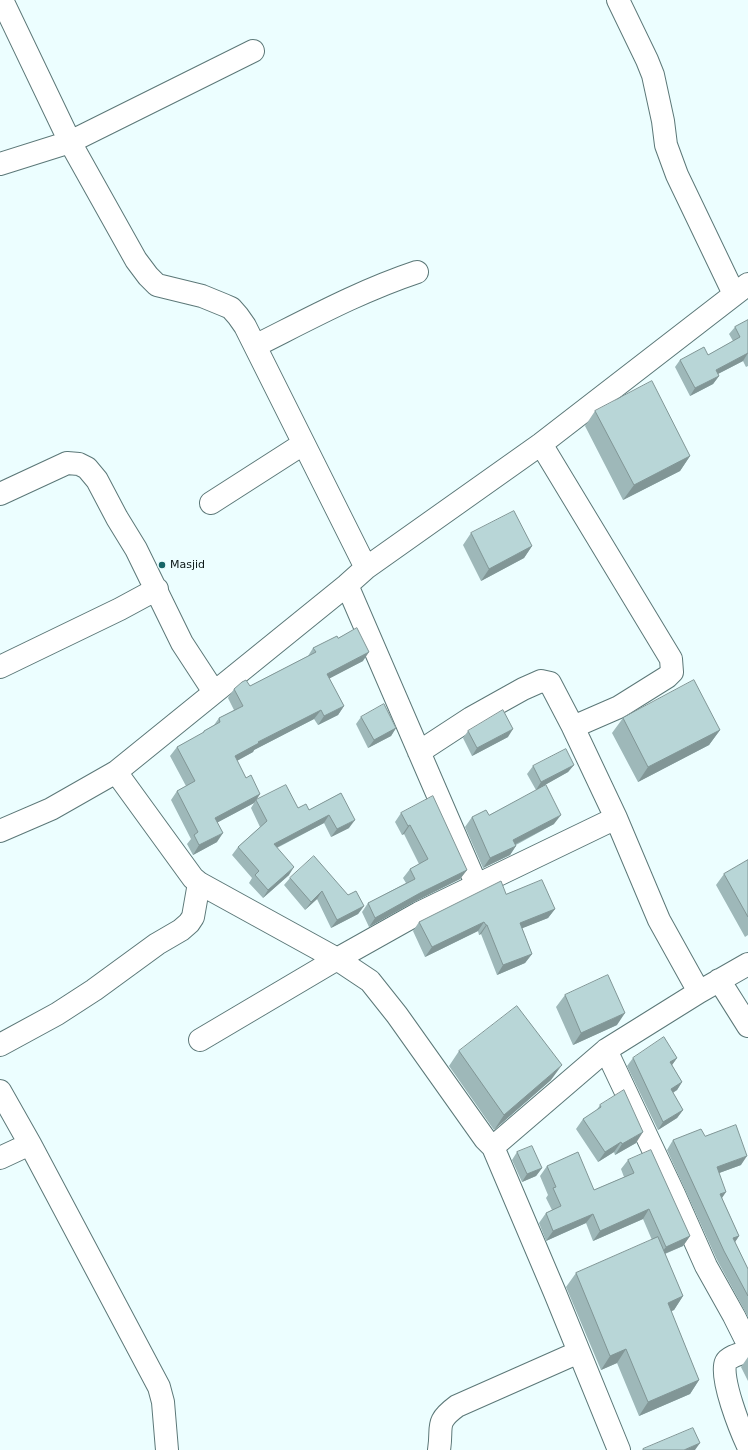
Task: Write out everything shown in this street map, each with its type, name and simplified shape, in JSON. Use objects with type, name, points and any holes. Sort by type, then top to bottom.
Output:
[{"type":"street","points":[[2,0],[70,142],[136,260],[148,276],[157,284],[202,296],[231,308],[238,316],[255,346],[366,568]]},
{"type":"street","points":[[0,831],[51,809],[116,772],[366,568],[541,444],[741,289],[677,175],[666,145],[663,121],[653,75],[618,0]]},
{"type":"street","points":[[0,164],[70,142],[254,51]]},
{"type":"street","points":[[255,346],[362,292],[417,272]]},
{"type":"street","points":[[211,503],[304,444]]},
{"type":"street","points":[[541,444],[671,659],[672,672],[667,677],[619,707],[573,727]]},
{"type":"street","points":[[0,494],[66,463],[79,464],[87,468],[103,491],[136,549],[157,588],[182,643],[214,692]]},
{"type":"street","points":[[346,585],[477,886]]},
{"type":"street","points":[[0,667],[120,610],[157,588]]},
{"type":"street","points":[[419,752],[471,718],[523,689],[541,681],[550,683],[573,727],[616,818],[659,920],[699,992]]},
{"type":"street","points":[[116,772],[193,878],[199,883],[337,959],[362,975],[377,988],[485,1139],[493,1147],[619,1450]]},
{"type":"street","points":[[200,1040],[337,959],[419,913],[616,818]]},
{"type":"street","points":[[0,1045],[57,1014],[94,990],[157,944],[189,923],[193,916],[199,883]]},
{"type":"street","points":[[493,1147],[606,1050],[699,992],[748,964]]},
{"type":"street","points":[[719,980],[748,1026]]},
{"type":"street","points":[[606,1050],[674,1194],[706,1266],[748,1344]]},
{"type":"street","points":[[0,1090],[159,1387],[163,1402],[167,1450]]},
{"type":"street","points":[[0,1158],[30,1144]]},
{"type":"street","points":[[748,1351],[729,1358],[726,1361],[725,1367],[733,1408],[748,1446]]},
{"type":"street","points":[[439,1450],[442,1420],[447,1413],[457,1406],[579,1352]]},
{"type":"building","points":[[748,320],[748,353],[716,370],[719,376],[695,388],[680,360],[704,347],[708,355],[740,337],[735,327]]},
{"type":"building","points":[[652,381],[690,456],[634,485],[595,411]]},
{"type":"building","points":[[514,511],[532,546],[489,569],[471,533]]},
{"type":"building","points":[[357,628],[369,652],[327,674],[344,706],[324,716],[321,710],[258,742],[259,743],[235,756],[246,778],[251,775],[260,794],[215,818],[223,833],[199,845],[194,835],[198,832],[177,791],[195,781],[177,747],[220,722],[219,718],[243,706],[234,689],[242,682],[246,680],[250,686],[316,652],[313,648],[337,636],[338,638]]},
{"type":"building","points":[[694,680],[720,730],[648,767],[623,718]]},
{"type":"building","points":[[384,704],[396,728],[374,740],[361,717]]},
{"type":"building","points":[[503,710],[513,729],[477,748],[468,731]]},
{"type":"building","points":[[566,749],[574,765],[541,782],[533,766]]},
{"type":"building","points":[[286,785],[298,808],[306,804],[309,810],[341,793],[355,820],[337,829],[329,815],[274,844],[294,867],[268,890],[255,875],[259,871],[238,847],[267,821],[256,800]]},
{"type":"building","points":[[546,785],[561,815],[513,840],[516,846],[490,858],[472,817],[486,810],[489,815]]},
{"type":"building","points":[[433,796],[467,870],[420,893],[375,918],[368,903],[415,879],[410,869],[428,859],[410,825],[408,826],[401,813]]},
{"type":"building","points":[[314,856],[348,895],[356,891],[364,906],[337,920],[322,891],[311,902],[290,878]]},
{"type":"building","points":[[748,860],[748,917],[724,874]]},
{"type":"building","points":[[542,880],[555,909],[520,923],[532,954],[503,965],[487,925],[484,922],[432,947],[419,922],[501,881],[506,894]]},
{"type":"building","points":[[608,975],[625,1013],[581,1033],[565,995]]},
{"type":"building","points":[[517,1006],[562,1065],[504,1115],[459,1051]]},
{"type":"building","points":[[664,1037],[677,1058],[670,1062],[682,1082],[671,1089],[683,1110],[663,1122],[633,1058]]},
{"type":"building","points":[[624,1090],[643,1132],[622,1144],[621,1142],[605,1152],[583,1119],[601,1107],[600,1105]]},
{"type":"building","points":[[736,1125],[747,1156],[717,1167],[726,1192],[720,1194],[739,1236],[733,1238],[748,1269],[748,1296],[724,1251],[673,1140],[701,1129],[705,1136]]},
{"type":"building","points":[[532,1146],[542,1168],[527,1174],[517,1152]]},
{"type":"building","points":[[651,1150],[690,1236],[666,1247],[649,1209],[600,1231],[593,1214],[553,1231],[546,1213],[561,1206],[553,1188],[556,1187],[547,1166],[578,1152],[594,1190],[634,1173],[628,1160]]},
{"type":"building","points":[[658,1237],[683,1296],[668,1303],[699,1380],[648,1402],[626,1349],[610,1356],[576,1273]]},
{"type":"building","points":[[693,1428],[700,1443],[684,1450],[643,1450],[643,1449]]},
{"type":"place","name":"Masjid","points":[[162,565]]}]
